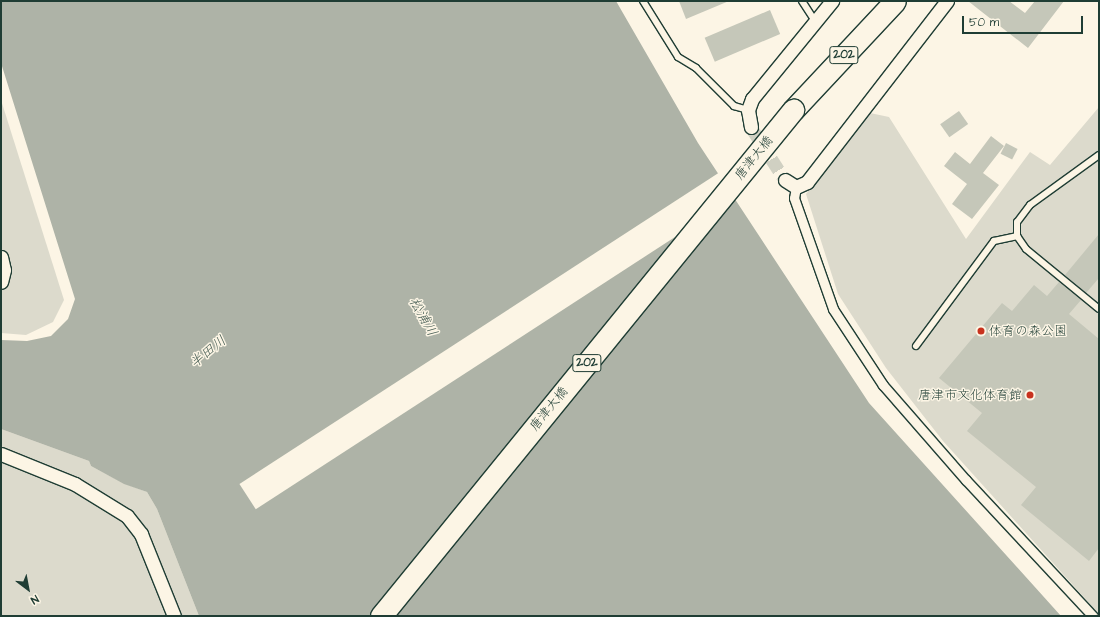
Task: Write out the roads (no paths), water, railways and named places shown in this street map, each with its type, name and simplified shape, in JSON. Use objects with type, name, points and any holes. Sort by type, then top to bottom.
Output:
[{"type":"highway","name":"202","points":[[793,110],[877,1]]},
{"type":"highway","name":"202","points":[[793,110],[895,1]]},
{"type":"highway","name":"唐津大橋","points":[[381,616],[793,110]]},
{"type":"street","points":[[752,127],[748,110],[764,81],[832,1]]},
{"type":"street","points":[[947,1],[807,182],[790,183],[833,309],[883,385],[966,480],[1093,616]]},
{"type":"street","points":[[1,257],[4,270],[1,282]]},
{"type":"street","points":[[1,454],[75,484],[127,516],[147,547],[174,616]]},
{"type":"lane","points":[[643,1],[678,57],[696,68],[734,106],[748,110]]},
{"type":"lane","points":[[802,1],[815,21]]},
{"type":"lane","points":[[1099,155],[1030,205],[1017,222],[1017,236],[1026,249],[1099,309]]},
{"type":"lane","points":[[916,346],[994,241],[1017,236]]},
{"type":"water","points":[[1,1],[616,1],[698,143],[869,403],[1061,616],[199,616],[157,509],[147,492],[124,484],[91,466],[89,461],[1,429],[1,340],[27,341],[51,336],[68,319],[75,299],[1,63]]},
{"type":"tunnel","points":[[751,127],[785,180]]},
{"type":"place","name":"体育の森公園","points":[[981,331]]},
{"type":"place","name":"唐津市文化体育館","points":[[1030,395]]},
{"type":"water label","name":"松浦川","points":[[423,317]]},
{"type":"water label","name":"半田川","points":[[208,352]]}]
